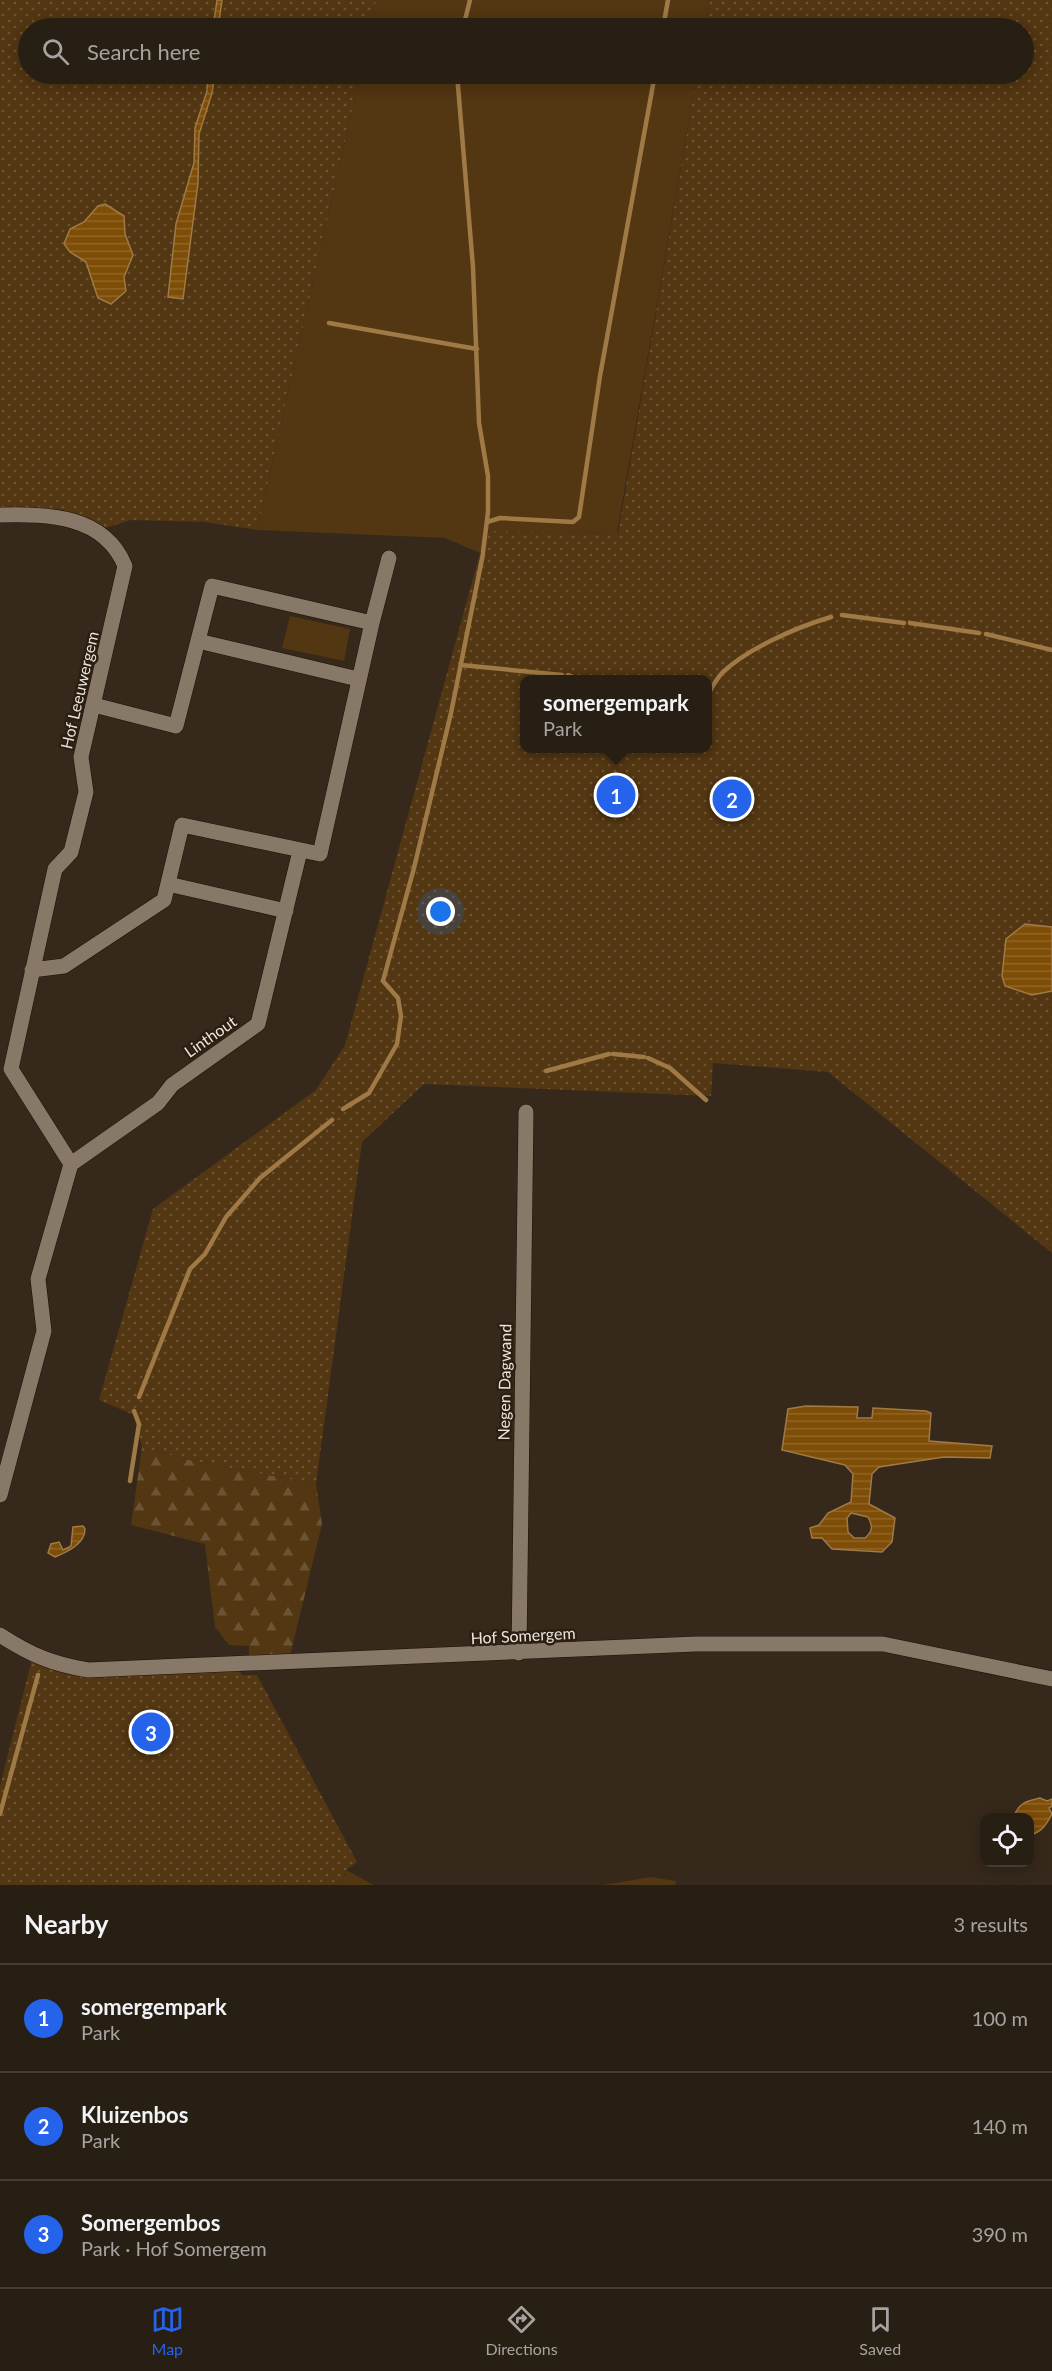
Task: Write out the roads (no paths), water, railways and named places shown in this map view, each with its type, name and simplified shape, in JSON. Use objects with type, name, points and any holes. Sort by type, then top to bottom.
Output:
[{"type":"street","name":"Hof Leeuwergem","points":[[0,515],[44,514],[99,530],[118,548],[125,566],[81,757],[86,792],[71,852],[55,869],[11,1070],[71,1164]]},
{"type":"street","points":[[32,970],[64,966],[164,900],[182,825],[320,854],[358,679],[389,558]]},
{"type":"street","points":[[94,705],[176,726],[212,586],[372,623]]},
{"type":"street","points":[[198,641],[358,679]]},
{"type":"street","name":"Linthout","points":[[71,1164],[158,1103],[172,1085],[258,1024],[300,851]]},
{"type":"street","points":[[168,884],[286,911]]},
{"type":"street","name":"Negen Dagwand","points":[[519,1653],[526,1112]]},
{"type":"street","points":[[0,1495],[44,1331],[38,1279],[71,1164]]},
{"type":"street","name":"Hof Somergem","points":[[0,1635],[28,1653],[54,1665],[88,1670],[696,1644],[883,1644],[1052,1679]]},
{"type":"waterway","points":[[466,18],[470,0]]},
{"type":"waterway","points":[[665,18],[668,0]]},
{"type":"waterway","points":[[458,84],[473,267],[479,423],[488,476],[488,512],[483,552]]},
{"type":"waterway","points":[[487,522],[500,518],[573,522],[579,517],[600,376],[653,84]]},
{"type":"waterway","points":[[329,323],[477,349]]},
{"type":"waterway","points":[[343,1109],[369,1093],[397,1044],[401,1016],[398,998],[383,981],[414,868],[451,713],[483,554]]},
{"type":"waterway","points":[[842,615],[904,623]]},
{"type":"waterway","points":[[712,688],[723,672],[746,655],[789,632],[831,617]]},
{"type":"waterway","points":[[910,623],[979,633]]},
{"type":"waterway","points":[[986,634],[1052,650]]},
{"type":"waterway","points":[[461,665],[562,675]]},
{"type":"waterway","points":[[546,1071],[609,1054]]},
{"type":"waterway","points":[[613,1054],[644,1057]]},
{"type":"waterway","points":[[648,1058],[670,1068],[706,1100]]},
{"type":"waterway","points":[[139,1397],[190,1269],[205,1254],[226,1217],[260,1178],[332,1120]]},
{"type":"waterway","points":[[130,1481],[139,1424],[134,1411]]},
{"type":"waterway","points":[[0,1814],[38,1675]]},
{"type":"place","name":"somergempark","points":[[616,795]]},
{"type":"place","name":"Kluizenbos","points":[[732,799]]},
{"type":"place","name":"Somergembos","points":[[151,1732]]}]
